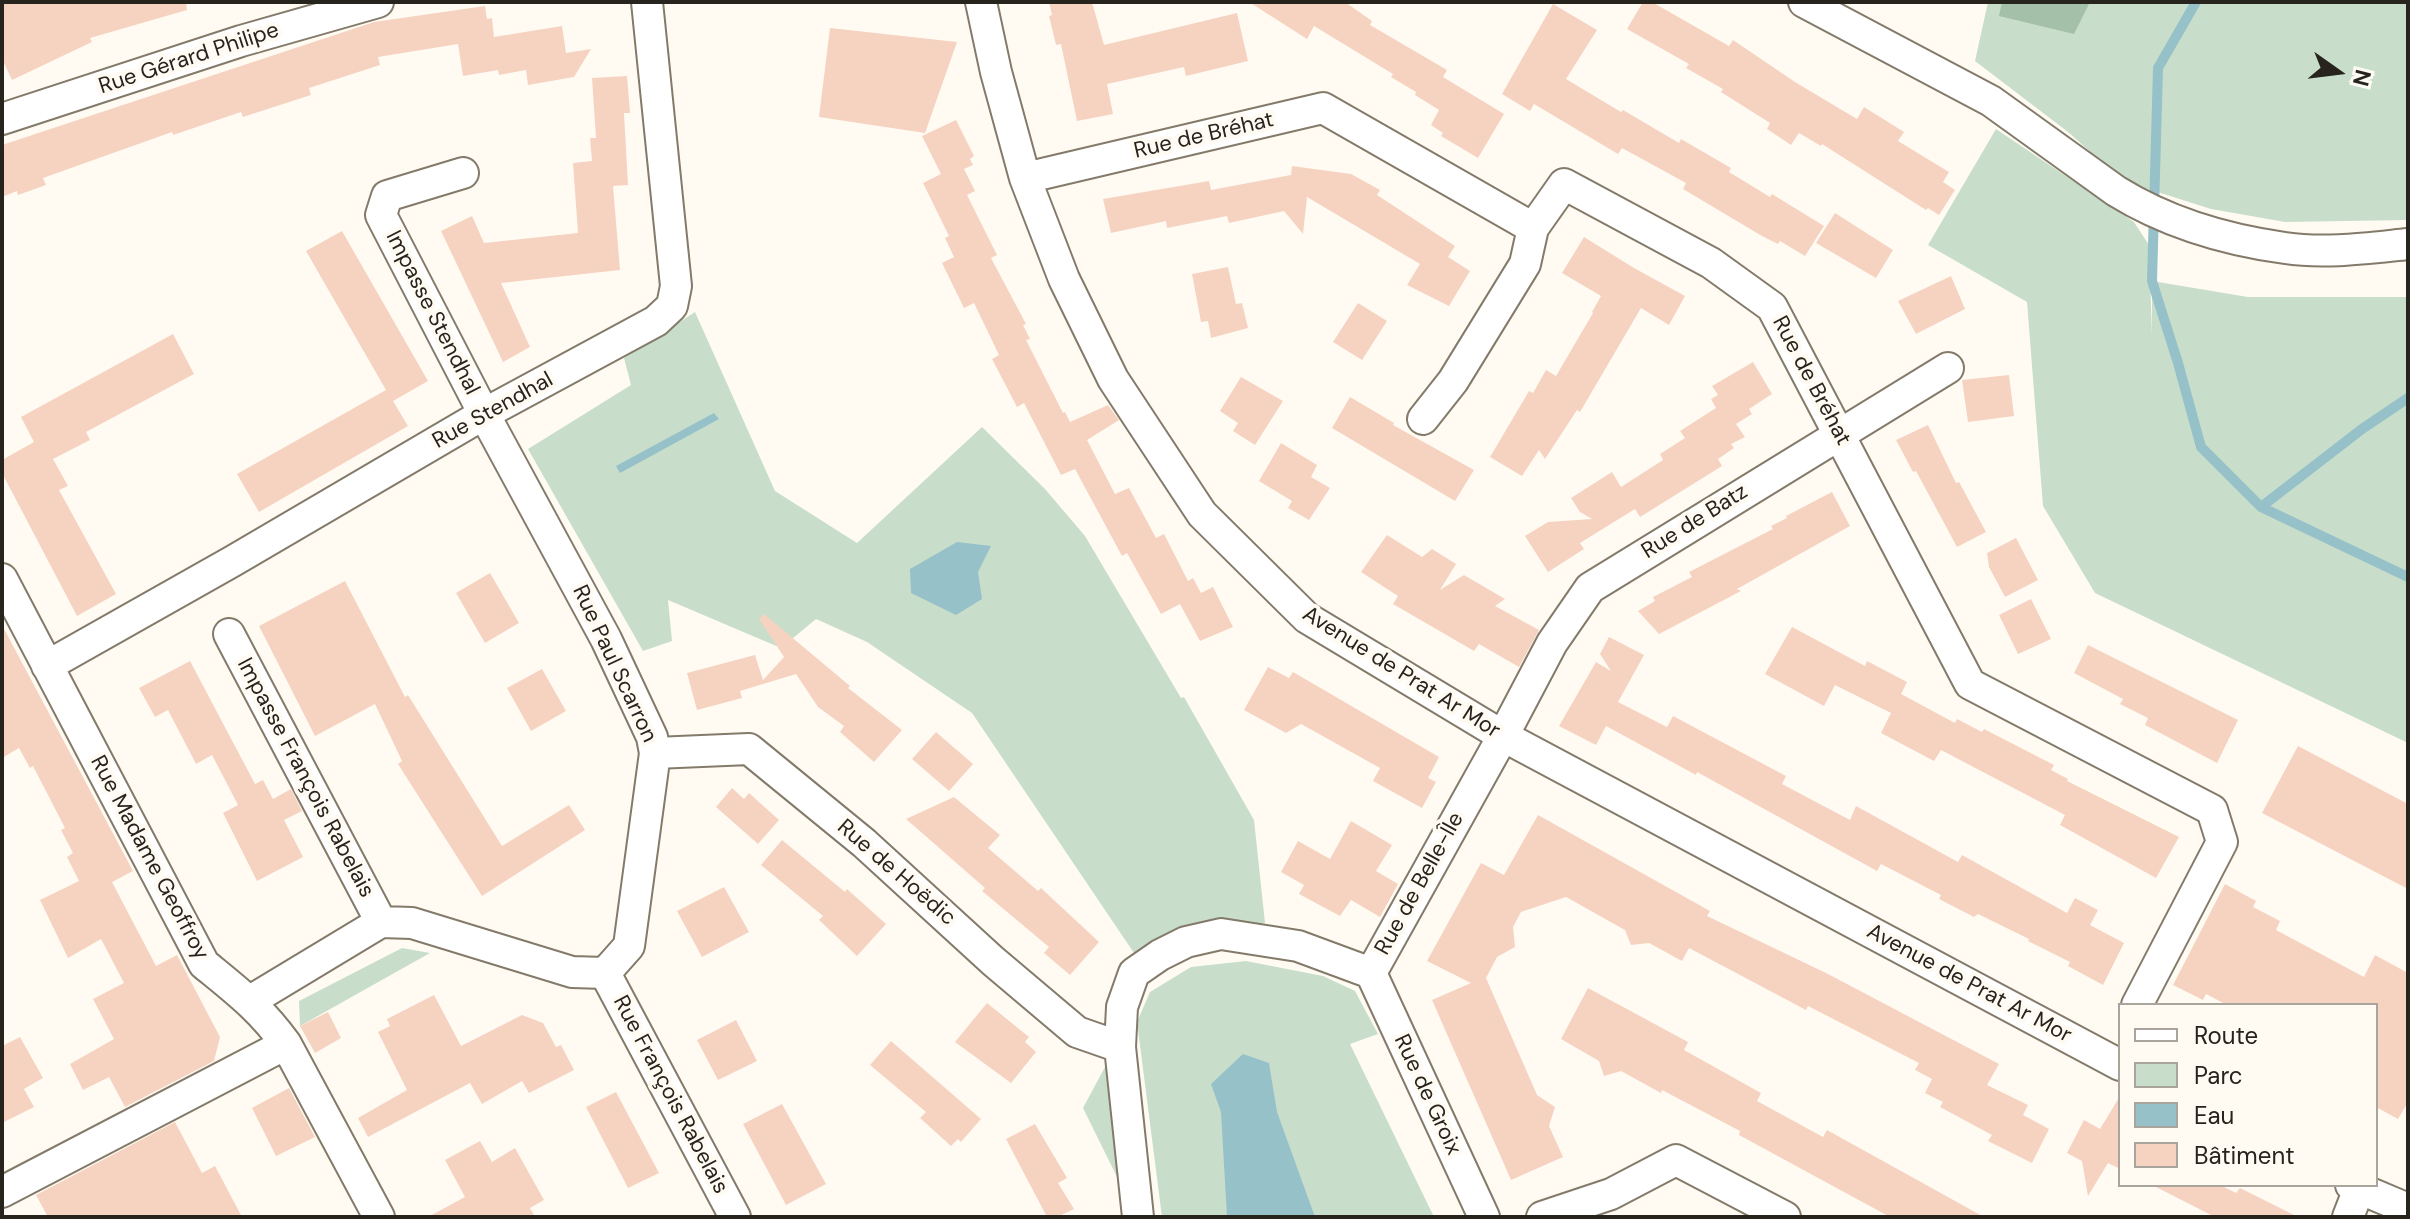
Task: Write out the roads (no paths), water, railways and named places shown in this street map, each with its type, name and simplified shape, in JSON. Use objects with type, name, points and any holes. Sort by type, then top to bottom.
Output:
[{"type":"street","name":"Rue Gérard Philipe","points":[[2,119],[241,41],[378,2]]},
{"type":"street","name":"Rue Stendhal","points":[[47,666],[484,414],[656,321],[672,306],[676,286],[647,2]]},
{"type":"street","name":"Avenue de Prat Ar Mor","points":[[981,2],[996,72],[1025,178],[1064,279],[1113,379],[1202,514],[1307,618],[1503,736],[2116,1054]]},
{"type":"street","points":[[1804,2],[1991,101],[2116,191],[2159,213],[2204,229],[2287,248],[2352,250],[2408,244]]},
{"type":"street","name":"Rue de Bréhat","points":[[1025,178],[1323,108],[1533,228],[1564,184],[1711,263],[1772,307],[1970,684],[2212,810],[2222,842],[2138,1003]]},
{"type":"street","name":"Impasse Stendhal","points":[[463,173],[387,196],[381,215],[484,414]]},
{"type":"street","points":[[1423,419],[1453,381],[1525,264],[1533,228]]},
{"type":"street","name":"Rue de Batz","points":[[1503,736],[1552,643],[1590,588],[1948,368]]},
{"type":"street","name":"Rue Paul Scarron","points":[[484,414],[606,639],[652,737],[655,753],[629,946],[605,973]]},
{"type":"street","name":"Rue Madame Geoffroy","points":[[2,579],[204,964],[250,1001],[286,1044],[379,1217]]},
{"type":"street","name":"Impasse François Rabelais","points":[[229,634],[381,922]]},
{"type":"street","name":"Rue de Belle-Île","points":[[1138,1217],[1120,1047],[1122,1007],[1134,973],[1186,942],[1221,934],[1298,946],[1371,973],[1503,736]]},
{"type":"street","name":"Rue de Hoëdic","points":[[655,753],[749,749],[864,843],[993,961],[1077,1032],[1120,1047]]},
{"type":"street","points":[[250,1001],[381,922]]},
{"type":"street","name":"Rue François Rabelais","points":[[381,922],[412,923],[572,972],[605,973],[735,1217]]},
{"type":"street","name":"Rue de Groix","points":[[1371,973],[1484,1217]]},
{"type":"street","points":[[2,1192],[286,1044]]},
{"type":"street","points":[[1542,1217],[1616,1206],[1676,1160],[1785,1217]]},
{"type":"street","points":[[2348,1217],[2355,1187],[2408,1209]]},
{"type":"water","points":[[714,413],[719,419],[620,473],[616,466]]},
{"type":"water","points":[[957,542],[991,546],[978,572],[982,599],[956,615],[911,593],[910,569]]},
{"type":"water","points":[[1243,1054],[1269,1063],[1277,1112],[1315,1217],[1227,1217],[1221,1112],[1211,1084]]},
{"type":"waterway","points":[[2196,2],[2158,68],[2152,281],[2201,447],[2261,507],[2408,577]]},
{"type":"waterway","points":[[2261,507],[2362,429],[2408,398]]}]
